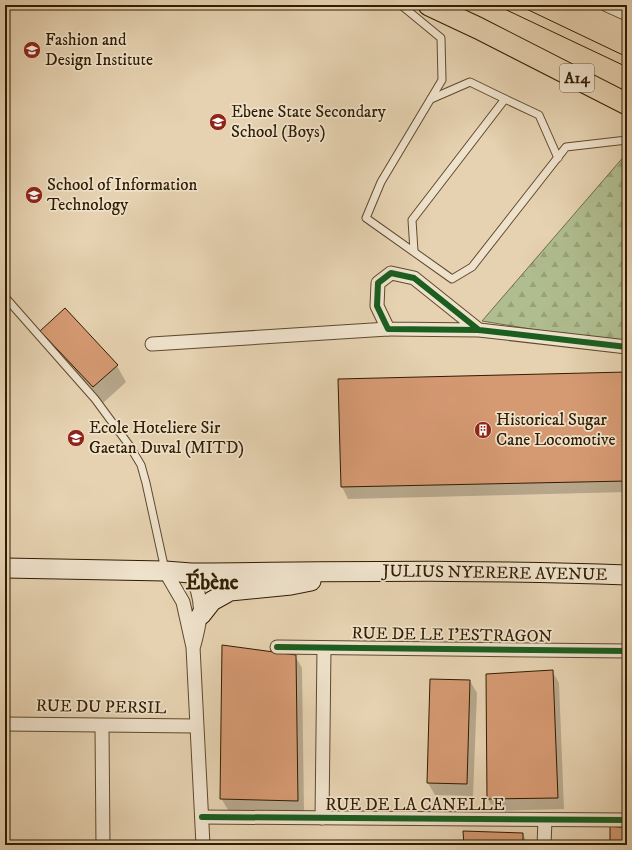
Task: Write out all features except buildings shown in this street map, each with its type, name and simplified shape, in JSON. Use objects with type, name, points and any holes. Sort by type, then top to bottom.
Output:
[{"type":"main road","name":"A14","points":[[429,5],[528,53],[627,104]]},
{"type":"main road","points":[[528,53],[627,117]]},
{"type":"main road","name":"JULIUS NYERERE AVENUE","points":[[165,571],[197,566],[326,565],[358,572]]},
{"type":"main road","name":"JULIUS NYERERE AVENUE","points":[[5,568],[165,571],[191,573],[558,572],[627,575]]},
{"type":"main road","points":[[202,615],[212,601],[230,591],[291,585],[358,572]]},
{"type":"street","points":[[607,5],[627,14]]},
{"type":"street","points":[[388,329],[377,306],[378,284],[391,272],[414,278],[479,330]]},
{"type":"street","points":[[152,344],[388,329],[479,330],[627,347]]},
{"type":"street","points":[[165,571],[183,602],[193,647],[203,845]]},
{"type":"street","points":[[191,573],[200,598],[202,615],[193,647]]},
{"type":"street","name":"RUE DE LE I'ESTRAGON","points":[[277,647],[627,651]]},
{"type":"street","points":[[322,818],[324,648]]},
{"type":"street","name":"RUE DU PERSIL","points":[[5,724],[196,726]]},
{"type":"street","points":[[102,726],[103,845]]},
{"type":"street","name":"RUE DE LA CANELLE","points":[[202,817],[627,820]]},
{"type":"street","points":[[544,845],[545,820]]},
{"type":"lane","points":[[401,5],[441,38],[442,80],[381,182],[366,218],[452,279],[472,267],[566,147],[627,140]]},
{"type":"lane","points":[[430,99],[470,82],[539,115],[558,158]]},
{"type":"lane","points":[[414,251],[412,220],[505,99]]},
{"type":"lane","points":[[5,297],[95,399],[129,445],[141,465],[165,571]]},
{"type":"green space","points":[[626,154],[627,345],[482,321]]},
{"type":"tram line","points":[[496,5],[627,67]]},
{"type":"tram line","points":[[518,5],[627,57]]},
{"type":"cycle path","points":[[479,330],[414,278],[391,273],[378,283],[377,306],[388,329],[479,330],[627,347]]},
{"type":"cycle path","points":[[277,647],[627,651]]},
{"type":"cycle path","points":[[202,817],[627,820]]},
{"type":"place","name":"Fashion and Design Institute","points":[[32,50]]},
{"type":"place","name":"Ebene State Secondary School (Boys)","points":[[218,122]]},
{"type":"place","name":"School of Information Technology","points":[[34,195]]},
{"type":"place","name":"Historical Sugar Cane Locomotive","points":[[483,430]]},
{"type":"place","name":"Ecole Hoteliere Sir Gaetan Duval (MITD)","points":[[76,438]]},
{"type":"district","name":"Ébène","points":[[212,583]]}]
